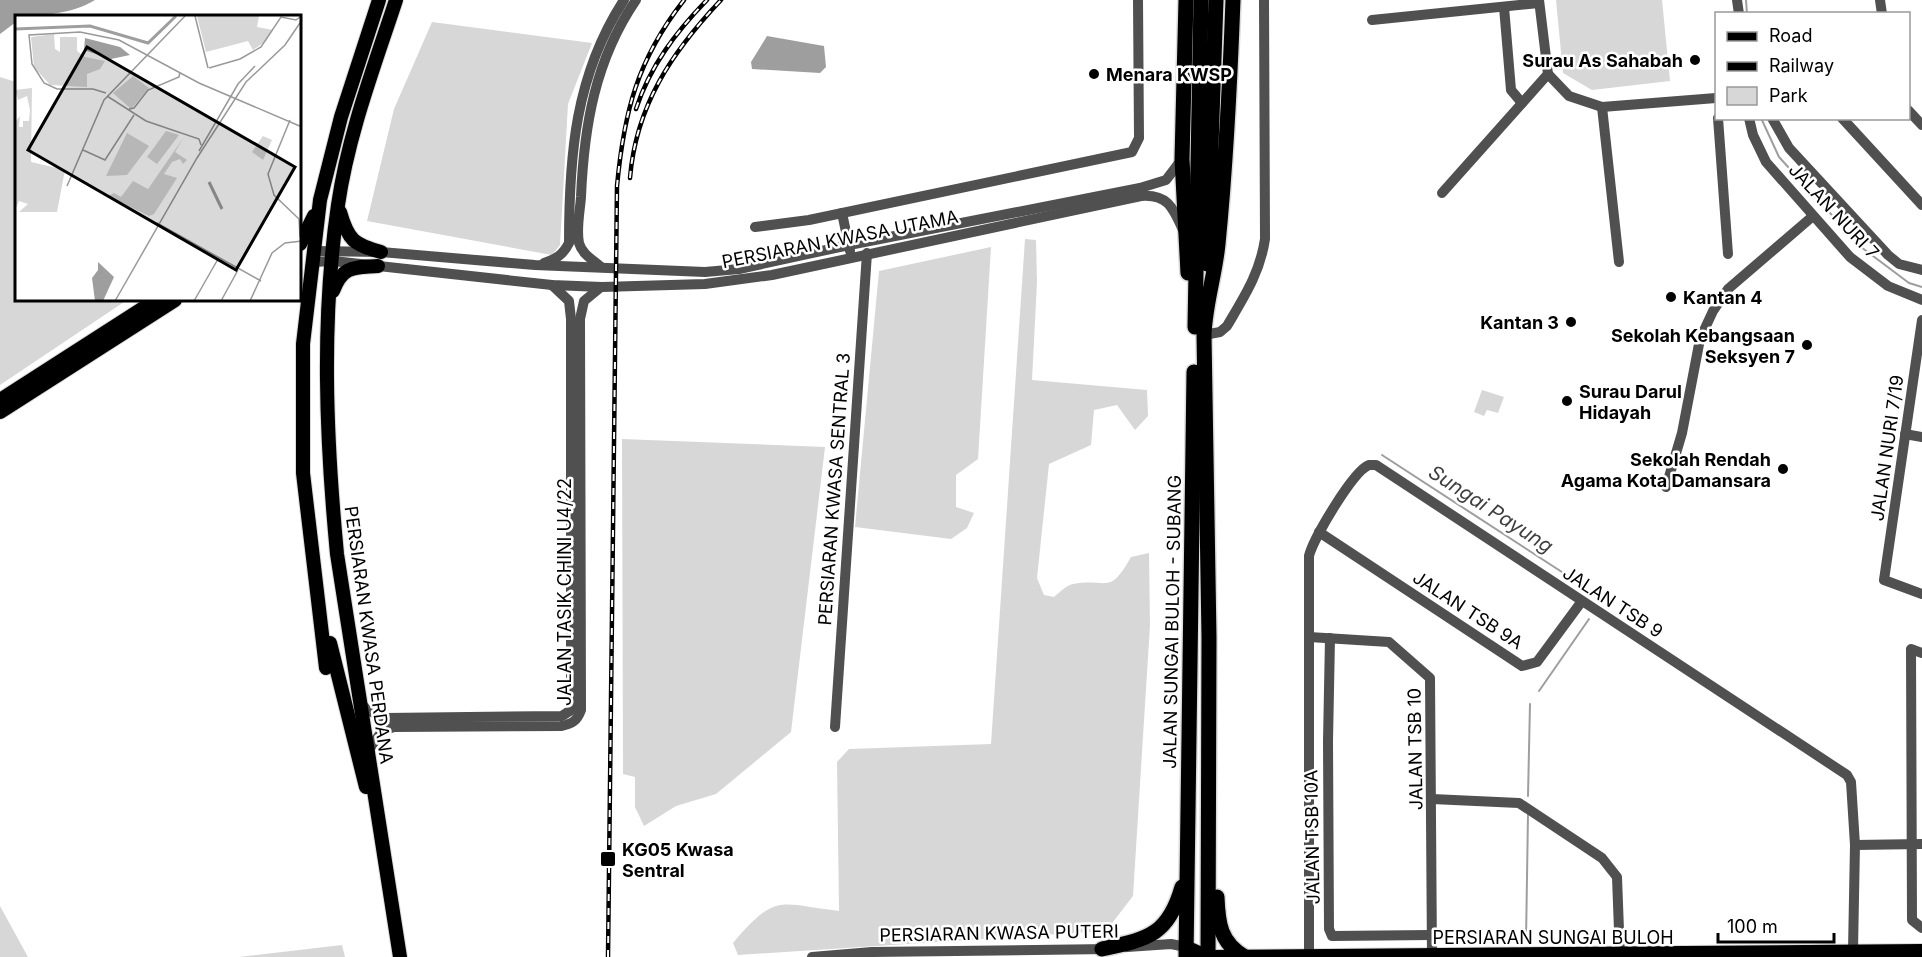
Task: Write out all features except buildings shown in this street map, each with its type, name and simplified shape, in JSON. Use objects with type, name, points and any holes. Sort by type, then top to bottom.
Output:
[{"type":"highway","name":"JALAN SUNGAI BULOH - SUBANG","points":[[1186,0],[1182,159],[1196,241],[1204,310],[1207,569],[1208,790],[1196,954]]},
{"type":"highway","name":"JALAN SUNGAI BULOH - SUBANG","points":[[1196,954],[1188,862],[1201,0]]},
{"type":"highway","name":"JALAN SUNGAI BULOH - SUBANG","points":[[1196,241],[1216,0]]},
{"type":"highway","name":"JALAN SUNGAI BULOH - SUBANG","points":[[1204,310],[1216,265],[1227,153],[1233,0]]},
{"type":"highway","points":[[1196,954],[1202,579],[1207,569]]},
{"type":"highway","points":[[1208,790],[1213,802],[1219,923],[1223,938],[1233,950],[1245,957]]},
{"type":"highway","points":[[1102,949],[1146,939],[1157,933],[1177,903],[1188,862]]},
{"type":"main road","points":[[326,668],[303,472],[303,344],[307,257],[340,117],[379,0]]},
{"type":"main road","name":"PERSIARAN KWASA PERDANA","points":[[396,0],[356,121],[338,204],[326,346],[332,500],[358,700],[400,955]]},
{"type":"main road","points":[[302,240],[320,200]]},
{"type":"main road","points":[[338,204],[344,225],[355,243],[380,259]]},
{"type":"main road","points":[[328,305],[338,278],[343,273],[380,259]]},
{"type":"main road","points":[[0,400],[153,302]]},
{"type":"main road","points":[[0,412],[172,302]]},
{"type":"main road","points":[[299,302],[303,344]]},
{"type":"main road","points":[[318,605],[328,635],[355,748],[382,844]]},
{"type":"main road","name":"PERSIARAN SUNGAI BULOH","points":[[1196,954],[1245,957],[1620,956],[1758,955],[1852,950],[1922,951]]},
{"type":"street","points":[[535,265],[555,259],[565,251],[568,243],[575,122],[595,57],[624,0]]},
{"type":"street","points":[[601,267],[590,258],[579,243],[584,143],[591,101],[603,62],[622,20],[636,0]]},
{"type":"street","points":[[755,227],[842,213],[1132,152],[1139,138],[1138,0]]},
{"type":"street","points":[[1204,335],[1221,332],[1227,326],[1258,274],[1262,258],[1265,239],[1264,0]]},
{"type":"street","points":[[1372,20],[1539,2],[1548,74],[1569,96],[1591,106],[1602,107],[1715,99]]},
{"type":"street","points":[[1504,7],[1511,90],[1522,103]]},
{"type":"street","points":[[1442,193],[1548,74]]},
{"type":"street","points":[[1602,107],[1619,262]]},
{"type":"street","points":[[1910,112],[1922,125]]},
{"type":"street","points":[[1718,120],[1728,254]]},
{"type":"street","name":"JALAN NURI 7","points":[[1749,120],[1753,135],[1766,162],[1851,257],[1888,286],[1922,300]]},
{"type":"street","points":[[1773,120],[1789,148],[1888,255],[1899,264],[1922,270]]},
{"type":"street","points":[[1844,120],[1922,205]]},
{"type":"street","name":"PERSIARAN KWASA UTAMA","points":[[307,257],[333,256],[705,272],[728,270],[1140,188],[1166,180],[1182,159]]},
{"type":"street","name":"PERSIARAN KWASA UTAMA","points":[[380,259],[552,285],[602,287],[705,284],[772,274],[1152,195],[1160,196],[1172,205],[1196,241]]},
{"type":"street","points":[[1797,229],[1802,207],[1799,199]]},
{"type":"street","points":[[842,213],[851,257]]},
{"type":"street","points":[[1666,487],[1683,433],[1700,339],[1713,311],[1728,289],[1813,216]]},
{"type":"street","points":[[1797,229],[1820,226],[1826,229]]},
{"type":"street","name":"PERSIARAN KWASA SENTRAL 3","points":[[836,727],[867,253]]},
{"type":"street","name":"JALAN TASIK CHINI U4/22","points":[[358,700],[367,710],[385,718],[562,716],[571,710],[571,319],[569,301],[552,285]]},
{"type":"street","name":"JALAN TASIK CHINI U4/22","points":[[368,751],[382,731],[394,727],[561,726],[571,724],[578,719],[581,710],[580,319],[584,301],[602,287]]},
{"type":"street","name":"JALAN NURI 7/19","points":[[1922,320],[1918,375],[1905,434],[1884,580],[1922,594]]},
{"type":"street","points":[[1905,434],[1922,437]]},
{"type":"street","name":"JALAN TSB 9","points":[[1309,956],[1309,556],[1319,532],[1365,466],[1376,465],[1847,775],[1851,782],[1855,845],[1852,950]]},
{"type":"street","name":"JALAN TSB 9A","points":[[1319,532],[1522,666],[1537,662],[1582,601]]},
{"type":"street","name":"JALAN TSB 10","points":[[1309,637],[1389,642],[1430,678],[1432,956]]},
{"type":"street","name":"JALAN TSB 10A","points":[[1330,638],[1329,929],[1332,936],[1431,935]]},
{"type":"street","points":[[1917,651],[1917,844],[1912,920],[1922,928]]},
{"type":"street","points":[[571,710],[578,719]]},
{"type":"street","points":[[1432,799],[1519,803],[1602,858],[1617,877],[1620,956]]},
{"type":"street","points":[[1855,845],[1917,844]]},
{"type":"street","name":"PERSIARAN KWASA PUTERI","points":[[812,957],[872,952],[1102,949],[1171,944],[1196,954]]},
{"type":"green space","points":[[1556,0],[1662,0],[1670,81],[1592,90],[1563,73]]},
{"type":"green space","points":[[432,22],[592,43],[568,104],[560,245],[552,255],[367,221],[394,109]]},
{"type":"green space","points":[[0,77],[15,82],[15,302],[124,302],[0,385]]},
{"type":"green space","points":[[1025,239],[1036,240],[1037,282],[1032,380],[1147,390],[1148,416],[1135,430],[1117,405],[1094,410],[1091,445],[1049,464],[1037,578],[1044,595],[1054,597],[1070,585],[1112,581],[1118,577],[1131,557],[1149,553],[1150,625],[1133,896],[1106,931],[738,955],[733,943],[770,909],[780,905],[790,905],[839,911],[837,762],[849,749],[991,744]]},
{"type":"green space","points":[[991,247],[978,459],[956,475],[956,507],[974,513],[967,528],[951,539],[855,527],[879,271]]},
{"type":"green space","points":[[1482,390],[1504,397],[1498,413],[1487,410],[1484,416],[1474,412]]},
{"type":"green space","points":[[622,439],[825,447],[791,732],[716,794],[676,806],[644,826],[635,807],[635,777],[623,774]]},
{"type":"green space","points":[[0,906],[28,957],[0,957]]},
{"type":"green space","points":[[342,945],[345,957],[239,957]]},
{"type":"shaded area","points":[[0,0],[95,0],[77,8],[46,15],[15,15],[15,23],[0,34]]},
{"type":"shaded area","points":[[767,36],[824,46],[826,67],[820,73],[752,69],[751,62]]},
{"type":"waterway","points":[[1746,0],[1747,12]]},
{"type":"waterway","points":[[1762,120],[1779,157],[1861,247],[1909,283],[1922,287]]},
{"type":"waterway","name":"Sungai Payung","points":[[1382,455],[1585,587]]},
{"type":"waterway","name":"Sungai Payung","points":[[1539,691],[1589,619]]},
{"type":"waterway","name":"Sungai Payung","points":[[1528,796],[1530,704]]},
{"type":"waterway","name":"Sungai Payung","points":[[1526,941],[1528,814]]},
{"type":"railway","points":[[608,957],[617,186],[624,134],[636,88],[655,44],[684,0]]},
{"type":"railway","points":[[636,109],[649,78],[665,50],[707,0]]},
{"type":"railway","points":[[630,178],[640,127],[659,81],[687,39],[721,0]]},
{"type":"place","name":"Surau As Sahabah","points":[[1695,60]]},
{"type":"place","name":"Menara KWSP","points":[[1094,74]]},
{"type":"place","name":"Kantan 4","points":[[1671,297]]},
{"type":"place","name":"Kantan 3","points":[[1571,322]]},
{"type":"place","name":"Sekolah Kebangsaan Seksyen 7","points":[[1807,345]]},
{"type":"place","name":"Surau Darul Hidayah","points":[[1567,401]]},
{"type":"place","name":"Sekolah Rendah Agama Kota Damansara","points":[[1783,469]]},
{"type":"place","name":"KG05 Kwasa Sentral","points":[[608,859]]}]
